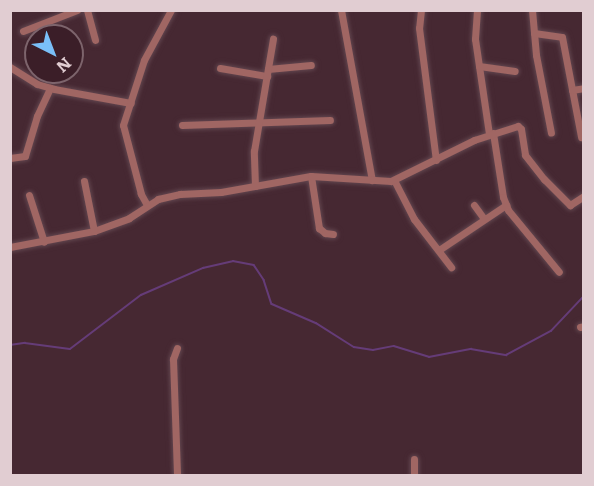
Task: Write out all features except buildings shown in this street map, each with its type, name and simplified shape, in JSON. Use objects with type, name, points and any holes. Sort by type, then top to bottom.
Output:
[{"type":"street","points":[[23,31],[77,10]]},
{"type":"street","points":[[87,10],[95,40]]},
{"type":"street","points":[[147,205],[141,194],[123,125],[144,60],[171,10]]},
{"type":"street","points":[[341,10],[372,180]]},
{"type":"street","points":[[421,10],[419,28],[436,160]]},
{"type":"street","points":[[477,10],[475,39],[478,66],[506,205],[559,272]]},
{"type":"street","points":[[532,10],[551,134]]},
{"type":"street","points":[[534,33],[562,36],[581,137]]},
{"type":"street","points":[[255,186],[254,151],[273,39]]},
{"type":"street","points":[[220,68],[267,72],[311,65]]},
{"type":"street","points":[[478,66],[515,71]]},
{"type":"street","points":[[10,67],[37,84],[50,88],[131,103]]},
{"type":"street","points":[[10,158],[25,156],[37,116],[50,88]]},
{"type":"street","points":[[572,90],[584,88]]},
{"type":"street","points":[[182,125],[330,120]]},
{"type":"street","points":[[10,247],[93,231],[129,218],[147,205],[180,194],[221,192],[311,176],[394,180],[491,134],[518,126],[521,129],[525,155],[544,179],[570,205],[584,196]]},
{"type":"street","points":[[311,176],[319,228],[325,233],[333,234]]},
{"type":"street","points":[[394,180],[414,219],[451,267]]},
{"type":"street","points":[[84,181],[93,231]]},
{"type":"street","points":[[29,195],[44,242]]},
{"type":"street","points":[[474,205],[484,219]]},
{"type":"street","points":[[439,250],[506,205]]},
{"type":"street","points":[[177,348],[173,359],[177,476]]},
{"type":"street","points":[[414,459],[414,476]]},
{"type":"waterway","points":[[10,345],[25,343],[70,349],[141,295],[203,268],[233,261],[254,265],[264,280],[272,304],[316,323],[354,347],[373,350],[394,346],[429,357],[471,349],[506,355],[551,331],[584,296]]}]
